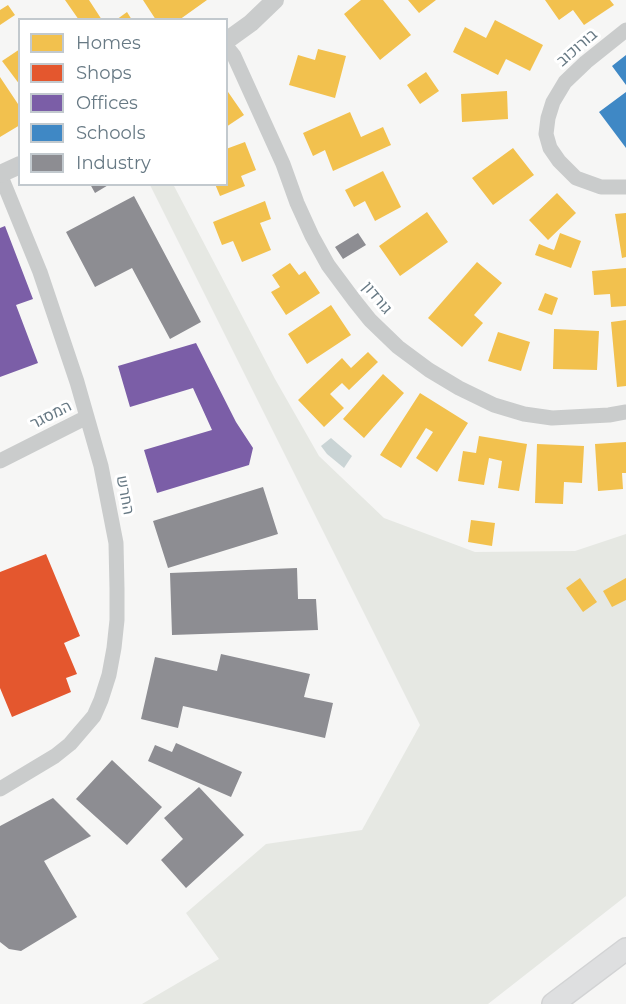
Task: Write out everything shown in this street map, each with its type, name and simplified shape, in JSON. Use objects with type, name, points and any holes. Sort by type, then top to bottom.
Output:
[{"type":"main road","points":[[553,1004],[626,949]]},
{"type":"street","points":[[228,29],[269,0]]},
{"type":"street","points":[[228,40],[252,23],[275,0]]},
{"type":"street","name":"בורוכוב","points":[[626,30],[565,82],[553,102],[546,134],[550,148],[576,178],[601,187],[626,187]]},
{"type":"street","name":"גורדון","points":[[228,48],[234,56],[283,164],[312,236],[328,265],[365,313],[398,347],[459,388],[494,405],[524,414],[552,418],[626,412]]},
{"type":"street","points":[[0,174],[18,166]]},
{"type":"street","name":"החרש","points":[[0,174],[40,272],[77,382],[101,466],[116,543],[117,620],[109,675],[94,716],[70,744],[55,756],[0,789]]},
{"type":"street","name":"המסגר","points":[[0,461],[87,417]]},
{"type":"shaded area","points":[[150,186],[174,186],[275,379],[319,456],[384,518],[475,552],[575,551],[626,534],[626,896],[488,1004],[142,1004],[219,959],[186,913],[266,844],[362,830],[420,725]]},
{"type":"shaded area","points":[[331,438],[352,456],[344,468],[321,446]]},
{"type":"building: Homes","points":[[65,0],[89,0],[101,18],[78,18]]},
{"type":"building: Homes","points":[[143,0],[207,0],[182,18],[155,18]]},
{"type":"building: Homes","points":[[361,0],[383,0],[411,35],[380,60],[344,14]]},
{"type":"building: Homes","points":[[408,0],[436,0],[419,13]]},
{"type":"building: Homes","points":[[545,0],[610,0],[614,5],[584,25],[573,10],[559,20]]},
{"type":"building: Homes","points":[[8,5],[15,15],[0,25],[0,10]]},
{"type":"building: Homes","points":[[127,12],[131,18],[119,18]]},
{"type":"building: Homes","points":[[495,20],[543,45],[530,71],[506,59],[498,75],[453,52],[465,27],[486,38]]},
{"type":"building: Homes","points":[[318,49],[346,56],[335,98],[289,85],[298,55],[315,60]]},
{"type":"building: Homes","points":[[18,50],[18,82],[2,61]]},
{"type":"building: Homes","points":[[426,72],[439,91],[420,104],[407,85]]},
{"type":"building: Homes","points":[[0,77],[18,104],[18,126],[0,137]]},
{"type":"building: Homes","points":[[507,91],[508,119],[462,122],[461,94]]},
{"type":"building: Homes","points":[[228,92],[244,115],[228,126]]},
{"type":"building: Homes","points":[[350,112],[361,137],[383,127],[391,145],[333,171],[325,150],[313,156],[303,133]]},
{"type":"building: Homes","points":[[245,142],[256,170],[241,176],[245,186],[220,196],[216,186],[228,186],[228,148]]},
{"type":"building: Homes","points":[[513,148],[534,175],[493,205],[472,178]]},
{"type":"building: Homes","points":[[383,171],[401,207],[375,221],[365,201],[354,207],[345,190]]},
{"type":"building: Homes","points":[[557,193],[576,213],[548,240],[529,220]]},
{"type":"building: Homes","points":[[265,201],[271,219],[260,223],[271,250],[242,262],[233,241],[222,245],[213,222]]},
{"type":"building: Homes","points":[[427,212],[448,242],[400,276],[379,246]]},
{"type":"building: Homes","points":[[626,213],[626,257],[622,258],[615,214]]},
{"type":"building: Homes","points":[[560,233],[581,241],[571,268],[535,255],[539,244],[554,250]]},
{"type":"building: Homes","points":[[477,262],[502,283],[474,315],[483,323],[462,347],[428,318]]},
{"type":"building: Homes","points":[[290,263],[299,275],[305,271],[320,293],[286,315],[271,292],[280,287],[272,275]]},
{"type":"building: Homes","points":[[626,268],[626,306],[611,307],[610,294],[594,295],[592,271]]},
{"type":"building: Homes","points":[[545,293],[558,298],[552,315],[538,310]]},
{"type":"building: Homes","points":[[331,305],[351,335],[307,364],[288,334]]},
{"type":"building: Homes","points":[[626,320],[626,386],[617,387],[611,322]]},
{"type":"building: Homes","points":[[554,329],[599,331],[597,370],[553,369]]},
{"type":"building: Homes","points":[[498,332],[530,342],[521,371],[488,361]]},
{"type":"building: Homes","points":[[368,352],[378,362],[349,390],[342,383],[330,394],[344,408],[324,427],[298,400],[342,358],[351,368]]},
{"type":"building: Homes","points":[[383,374],[404,393],[364,438],[343,419]]},
{"type":"building: Homes","points":[[420,393],[468,423],[437,472],[416,458],[433,432],[426,428],[401,468],[380,455]]},
{"type":"building: Homes","points":[[479,436],[527,444],[519,491],[498,488],[502,461],[489,458],[484,485],[458,481],[463,451],[476,453]]},
{"type":"building: Homes","points":[[626,442],[626,473],[622,473],[623,489],[598,491],[595,444]]},
{"type":"building: Homes","points":[[537,444],[584,446],[582,483],[564,482],[563,504],[535,503]]},
{"type":"building: Homes","points":[[471,520],[495,523],[492,546],[468,542]]},
{"type":"building: Homes","points":[[580,578],[597,602],[583,612],[566,588]]},
{"type":"building: Homes","points":[[626,578],[626,600],[612,607],[603,591]]},
{"type":"building: Shops","points":[[46,554],[80,636],[64,643],[77,674],[66,678],[71,692],[12,717],[0,688],[0,572]]},
{"type":"building: Offices","points":[[5,226],[33,299],[16,305],[38,363],[0,377],[0,228]]},
{"type":"building: Offices","points":[[196,343],[236,422],[253,448],[249,465],[157,493],[144,450],[212,430],[193,388],[130,407],[118,366]]},
{"type":"building: Schools","points":[[626,55],[626,85],[612,66]]},
{"type":"building: Schools","points":[[626,92],[626,148],[599,112]]},
{"type":"building: Industry","points":[[91,186],[107,186],[95,193]]},
{"type":"building: Industry","points":[[134,196],[201,322],[170,339],[132,268],[95,287],[66,232]]},
{"type":"building: Industry","points":[[358,233],[366,245],[343,259],[335,247]]},
{"type":"building: Industry","points":[[263,487],[278,534],[168,568],[153,521]]},
{"type":"building: Industry","points":[[297,568],[298,599],[316,599],[318,630],[172,635],[170,573]]},
{"type":"building: Industry","points":[[221,654],[310,674],[304,697],[333,703],[325,738],[183,706],[178,728],[141,719],[155,657],[217,671]]},
{"type":"building: Industry","points":[[176,743],[242,772],[231,797],[148,761],[155,745],[172,752]]},
{"type":"building: Industry","points":[[112,760],[162,807],[127,845],[76,799]]},
{"type":"building: Industry","points":[[199,787],[244,835],[186,888],[161,860],[183,839],[164,818]]},
{"type":"building: Industry","points":[[53,798],[91,836],[44,861],[77,917],[21,951],[9,949],[0,942],[0,826]]}]
